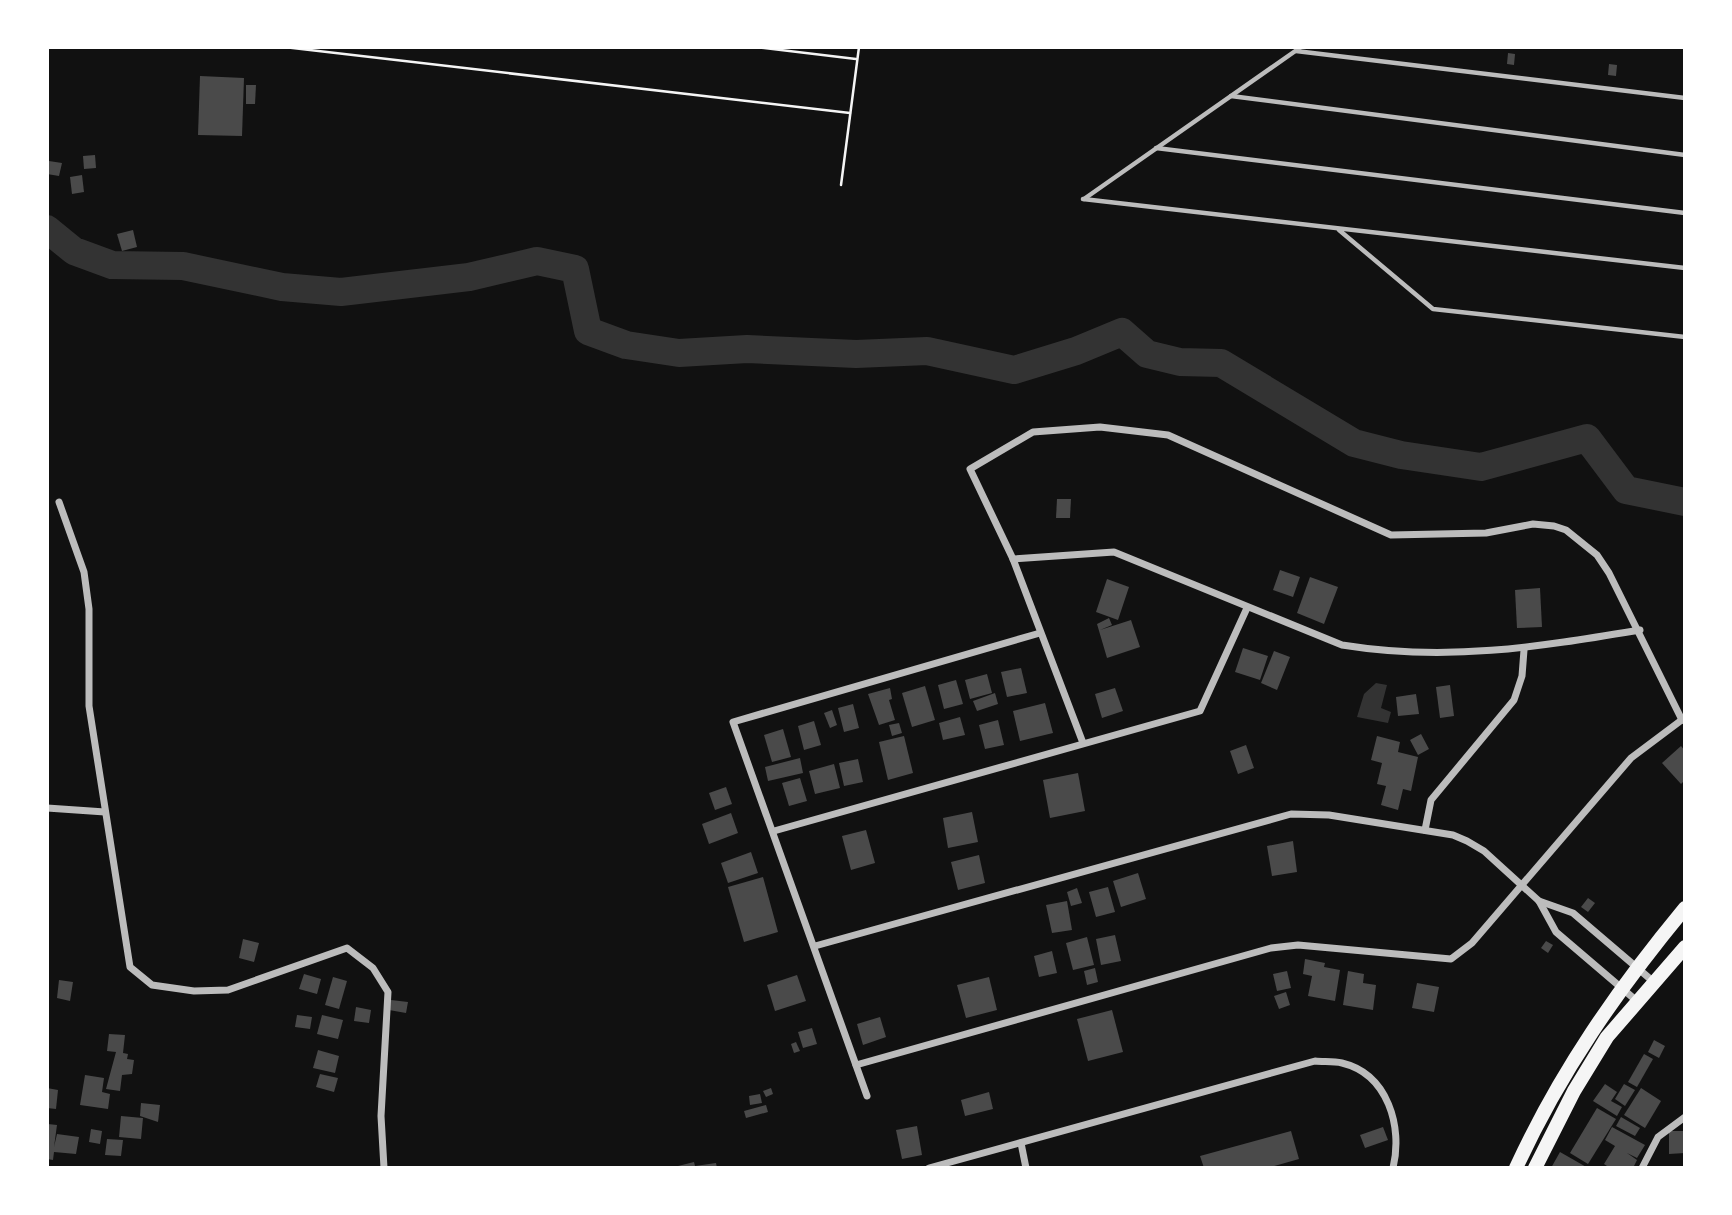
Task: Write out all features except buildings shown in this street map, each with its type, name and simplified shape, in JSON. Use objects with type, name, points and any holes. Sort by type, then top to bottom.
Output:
[{"type":"highway","points":[[1516,1168],[1559,1082],[1620,987],[1685,908]]},
{"type":"highway","points":[[1535,1168],[1574,1091],[1607,1037],[1685,947]]},
{"type":"street","points":[[856,1065],[1271,948],[1298,946],[1451,959],[1472,943],[1632,758],[1683,719],[1640,630],[1597,555],[1566,530],[1533,524],[1486,533],[1391,535],[1168,435],[1100,427],[1032,432],[970,469],[1013,559],[1083,743]]},
{"type":"street","points":[[59,502],[84,572],[88,597],[89,706],[130,967],[152,985],[194,992],[228,990],[346,948],[373,968],[388,992],[381,1116],[384,1168]]},
{"type":"street","points":[[1013,559],[1114,552],[1342,645],[1377,651],[1422,655],[1524,650],[1640,630]]},
{"type":"street","points":[[774,831],[1200,711],[1247,608]]},
{"type":"street","points":[[867,1096],[733,722],[1040,633]]},
{"type":"street","points":[[1425,830],[1431,800],[1514,700],[1522,676],[1524,650]]},
{"type":"street","points":[[47,808],[106,812]]},
{"type":"street","points":[[815,946],[1291,814],[1329,815],[1425,830],[1467,841],[1484,851],[1538,901],[1556,932],[1638,1002]]},
{"type":"street","points":[[1538,901],[1573,913],[1655,983]]},
{"type":"street","points":[[929,1168],[1315,1061],[1343,1063],[1372,1079],[1391,1105],[1398,1148],[1392,1168]]},
{"type":"street","points":[[1642,1168],[1658,1137],[1685,1117]]},
{"type":"street","points":[[1021,1143],[1026,1168]]},
{"type":"lane","points":[[1685,97],[1298,49],[1083,199],[1685,268]]},
{"type":"lane","points":[[1231,96],[1685,155]]},
{"type":"lane","points":[[1156,148],[1685,213]]},
{"type":"lane","points":[[1339,230],[1433,309],[1685,337]]},
{"type":"path","points":[[284,47],[850,113]]},
{"type":"path","points":[[755,47],[857,59]]},
{"type":"path","points":[[841,185],[859,47]]},
{"type":"shaded area","points":[[1376,683],[1387,685],[1381,708],[1391,712],[1388,723],[1357,717],[1364,694]]},
{"type":"waterway","points":[[47,229],[74,251],[112,265],[183,266],[282,287],[341,292],[469,277],[537,261],[575,269],[588,331],[626,345],[679,353],[747,349],[856,354],[927,351],[1014,370],[1076,351],[1122,332],[1147,354],[1180,362],[1221,363],[1354,443],[1401,455],[1481,467],[1587,438],[1626,490],[1685,502]]}]
